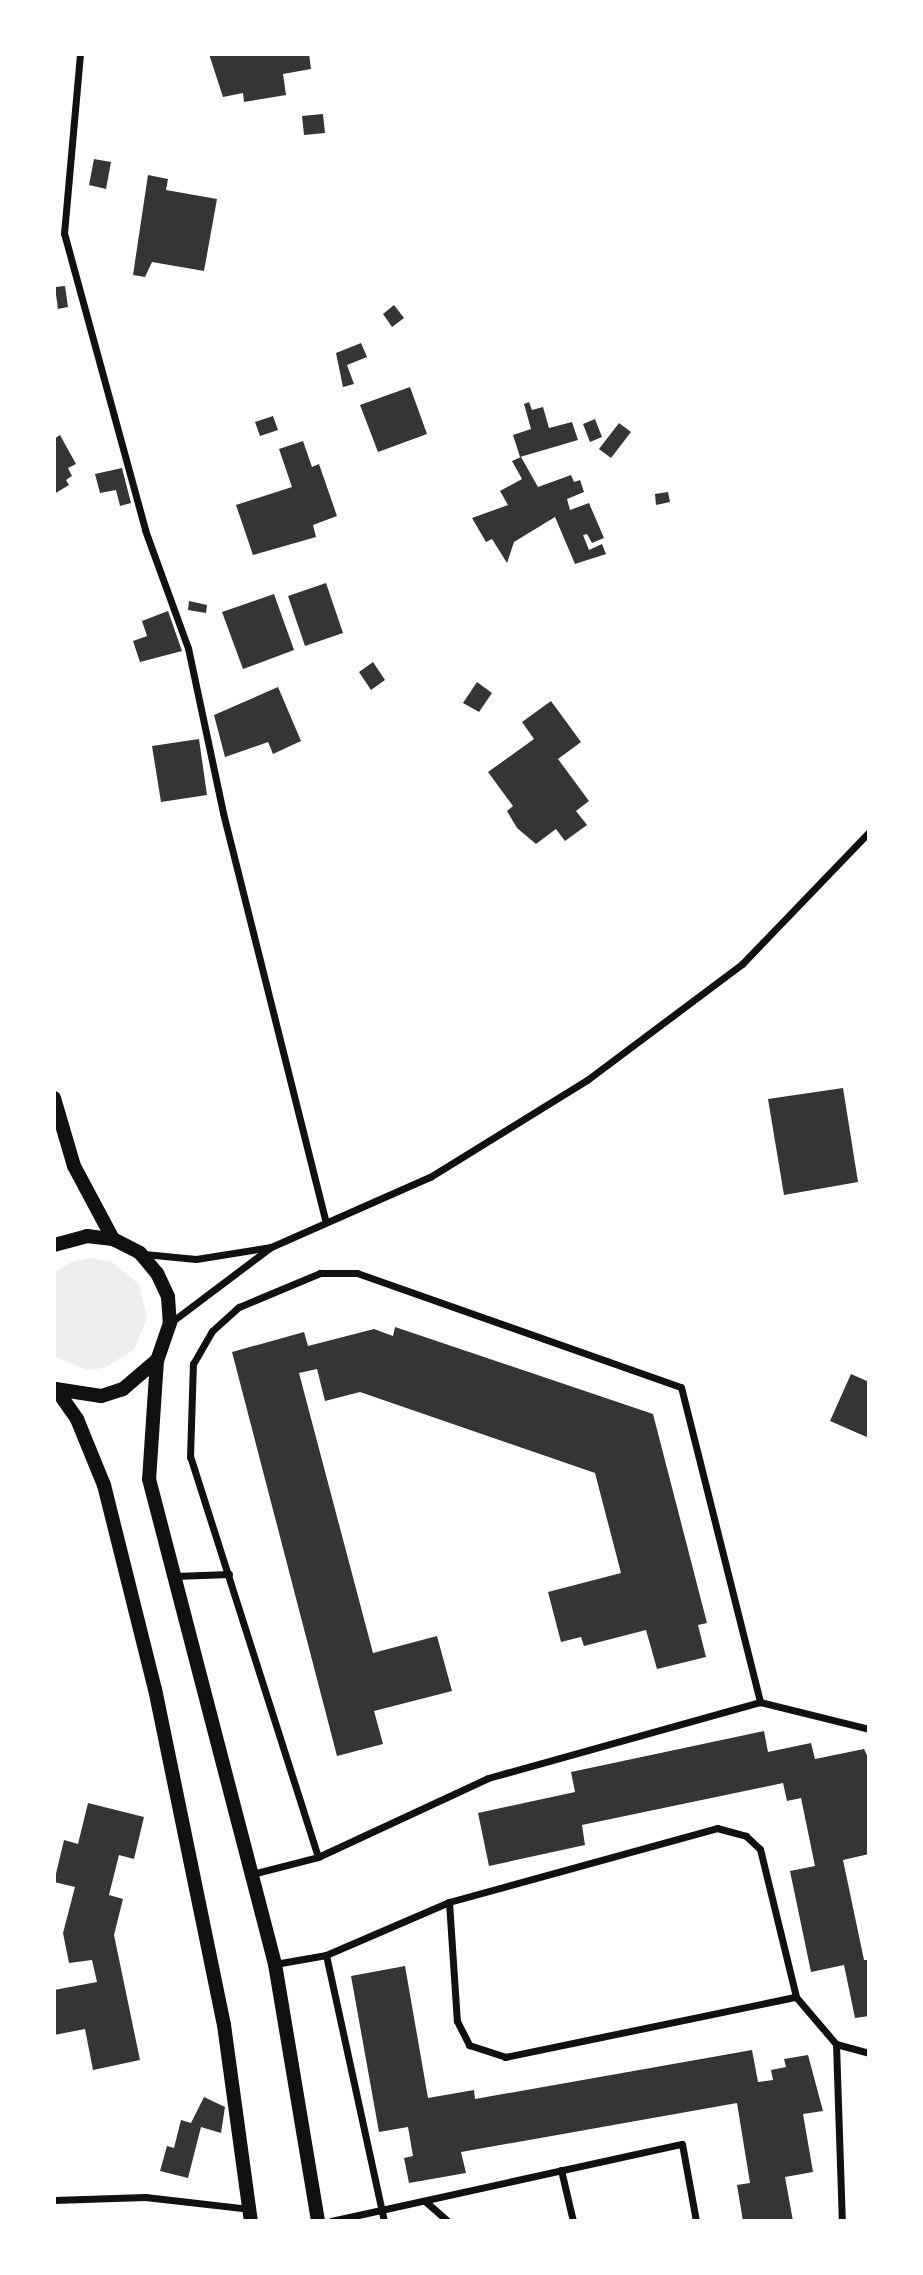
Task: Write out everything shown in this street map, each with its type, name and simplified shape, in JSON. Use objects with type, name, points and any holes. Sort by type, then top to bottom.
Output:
[{"type":"main road","points":[[54,1098],[74,1166],[113,1239]]},
{"type":"main road","points":[[54,1245],[87,1236],[113,1239],[140,1253],[157,1273],[168,1297],[170,1323],[157,1360],[149,1479],[275,1964],[318,2221]]},
{"type":"main road","points":[[55,1389],[101,1396],[123,1390],[157,1360]]},
{"type":"main road","points":[[55,1389],[77,1419],[104,1485],[155,1689],[224,2025],[251,2215]]},
{"type":"street","points":[[80,54],[64,233],[145,530],[188,648],[223,813],[326,1222]]},
{"type":"street","points":[[170,1323],[271,1247],[430,1177],[587,1080],[742,964],[869,832]]},
{"type":"street","points":[[140,1253],[196,1259],[271,1247]]},
{"type":"street","points":[[318,1857],[190,1457],[193,1364],[212,1331],[239,1307],[320,1273],[357,1273],[681,1387],[760,1702]]},
{"type":"street","points":[[174,1576],[229,1574]]},
{"type":"street","points":[[252,1874],[318,1857],[488,1778],[760,1702],[869,1729]]},
{"type":"street","points":[[275,1964],[326,1955],[449,1902],[717,1828],[746,1836],[760,1849],[796,1997],[836,2044],[869,2053]]},
{"type":"street","points":[[449,1902],[457,2021],[469,2045],[506,2057],[796,1997]]},
{"type":"street","points":[[326,1955],[384,2216]]},
{"type":"street","points":[[836,2044],[842,2221]]},
{"type":"street","points":[[331,2221],[384,2216],[426,2202],[682,2144],[695,2221]]},
{"type":"street","points":[[561,2170],[573,2221]]},
{"type":"street","points":[[54,2200],[145,2197],[251,2215]]},
{"type":"street","points":[[426,2202],[448,2221]]},
{"type":"shaded area","points":[[93,1258],[112,1262],[139,1284],[147,1318],[134,1350],[104,1368],[87,1370],[54,1356],[54,1273],[74,1261]]},
{"type":"building","points":[[209,54],[309,54],[311,69],[283,74],[286,95],[244,102],[243,93],[223,97]]},
{"type":"building","points":[[323,114],[325,133],[304,135],[302,116]]},
{"type":"building","points":[[94,159],[111,162],[106,189],[89,185]]},
{"type":"building","points":[[148,175],[168,179],[166,190],[217,199],[204,271],[152,262],[145,277],[133,275]]},
{"type":"building","points":[[65,286],[68,307],[58,309],[55,287]]},
{"type":"building","points":[[394,305],[404,318],[392,327],[383,314]]},
{"type":"building","points":[[361,343],[367,357],[347,365],[354,384],[343,387],[336,353]]},
{"type":"building","points":[[410,387],[427,434],[378,452],[360,405]]},
{"type":"building","points":[[529,402],[532,410],[543,407],[549,428],[572,422],[578,440],[520,457],[513,435],[531,429],[524,404]]},
{"type":"building","points":[[273,416],[278,430],[260,436],[255,422]]},
{"type":"building","points":[[595,419],[602,437],[590,442],[583,424]]},
{"type":"building","points":[[619,423],[631,432],[611,458],[599,449]]},
{"type":"building","points":[[60,435],[76,464],[68,468],[72,476],[66,480],[69,485],[54,494],[54,439]]},
{"type":"building","points":[[303,441],[312,467],[319,464],[337,516],[313,525],[316,537],[253,555],[236,505],[292,487],[279,449]]},
{"type":"building","points":[[521,457],[538,487],[571,475],[574,482],[580,480],[584,492],[567,499],[570,510],[589,503],[604,538],[592,543],[587,534],[583,535],[589,550],[602,544],[606,554],[575,564],[555,517],[514,542],[507,563],[492,539],[486,542],[472,518],[508,505],[500,491],[522,479],[512,461]]},
{"type":"building","points":[[122,468],[131,503],[120,506],[116,490],[100,493],[95,474]]},
{"type":"building","points":[[668,492],[670,502],[656,505],[655,494]]},
{"type":"building","points":[[326,583],[343,633],[305,646],[288,596]]},
{"type":"building","points":[[274,594],[294,650],[243,669],[222,612]]},
{"type":"building","points":[[189,601],[207,605],[206,613],[188,610]]},
{"type":"building","points":[[168,611],[182,651],[140,662],[133,641],[147,636],[142,621]]},
{"type":"building","points":[[373,662],[385,680],[371,690],[359,672]]},
{"type":"building","points":[[477,682],[492,693],[479,712],[463,703]]},
{"type":"building","points":[[278,687],[301,741],[273,754],[268,742],[225,757],[214,715]]},
{"type":"building","points":[[551,701],[581,742],[558,759],[589,801],[576,811],[587,825],[565,841],[556,829],[536,844],[517,828],[507,811],[513,806],[488,772],[534,739],[522,722]]},
{"type":"building","points":[[199,739],[207,795],[161,802],[152,746]]},
{"type":"building","points":[[843,1088],[858,1182],[784,1195],[768,1099]]},
{"type":"building","points":[[395,1327],[653,1414],[707,1623],[698,1625],[706,1657],[657,1669],[646,1630],[584,1646],[581,1637],[561,1642],[548,1592],[621,1573],[595,1473],[360,1392],[325,1401],[317,1369],[299,1373],[373,1653],[437,1636],[452,1691],[374,1711],[383,1744],[337,1756],[232,1352],[304,1332],[308,1346],[374,1329],[393,1336]]},
{"type":"building","points":[[851,1374],[869,1382],[869,1438],[830,1421]]},
{"type":"building","points":[[764,1731],[768,1752],[811,1743],[815,1759],[864,1749],[869,1759],[869,1854],[843,1860],[864,1960],[869,1960],[869,2016],[855,2018],[844,1965],[811,1972],[790,1871],[815,1866],[801,1798],[787,1801],[783,1783],[582,1825],[585,1845],[489,1866],[478,1813],[575,1792],[571,1772]]},
{"type":"building","points":[[88,1803],[144,1817],[134,1859],[119,1855],[109,1895],[123,1899],[114,1935],[140,2060],[93,2070],[85,2029],[54,2035],[54,1990],[97,1982],[92,1960],[69,1963],[63,1933],[75,1887],[54,1882],[64,1840],[78,1844]]},
{"type":"building","points":[[405,1966],[428,2098],[474,2090],[475,2099],[752,2050],[758,2082],[773,2080],[771,2070],[786,2067],[784,2059],[808,2055],[823,2111],[803,2114],[813,2172],[785,2177],[793,2221],[743,2221],[737,2185],[750,2183],[737,2103],[461,2152],[466,2173],[409,2183],[404,2158],[413,2156],[408,2127],[379,2132],[351,1976]]},
{"type":"building","points":[[204,2097],[225,2107],[221,2133],[201,2127],[188,2178],[160,2171],[167,2146],[174,2148],[181,2120],[191,2123]]}]
